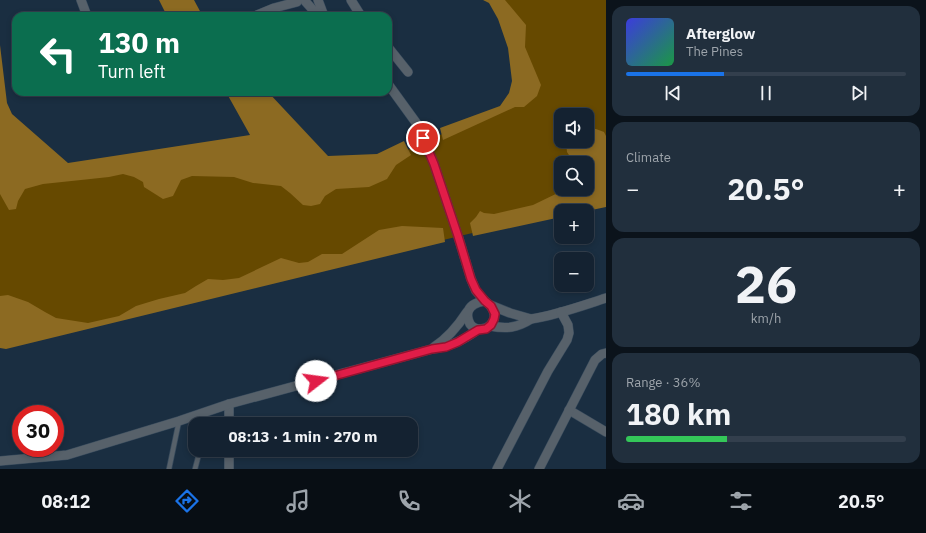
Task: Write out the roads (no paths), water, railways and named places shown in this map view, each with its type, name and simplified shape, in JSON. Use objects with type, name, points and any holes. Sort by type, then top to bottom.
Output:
[{"type":"street","points":[[81,0],[86,12]]},
{"type":"street","points":[[261,12],[268,8],[276,0]]},
{"type":"street","points":[[318,0],[322,12]]},
{"type":"street","points":[[351,0],[358,12]]},
{"type":"street","points":[[263,12],[301,1],[317,12]]},
{"type":"street","points":[[392,52],[408,72]]},
{"type":"street","points":[[1,464],[67,455],[180,421],[229,404],[432,349],[446,347],[458,342],[478,330],[486,329],[490,326],[494,319],[494,310],[476,290],[471,279],[434,164],[417,124],[392,90]]},
{"type":"street","points":[[471,279],[467,319],[470,325],[478,330]]},
{"type":"street","points":[[490,326],[500,328],[511,327],[523,324],[531,319],[561,312],[606,298]]},
{"type":"street","points":[[432,349],[450,335],[475,303],[487,303],[510,313],[531,319]]},
{"type":"street","points":[[497,469],[548,372],[567,340],[569,333],[568,325],[561,312]]},
{"type":"street","points":[[539,469],[595,360],[602,354],[606,353]]},
{"type":"street","points":[[229,404],[229,417]]},
{"type":"street","points":[[569,410],[606,432]]},
{"type":"street","points":[[229,457],[229,469]]},
{"type":"lane","points":[[169,469],[180,421]]},
{"type":"lane","points":[[195,469],[198,457]]}]
